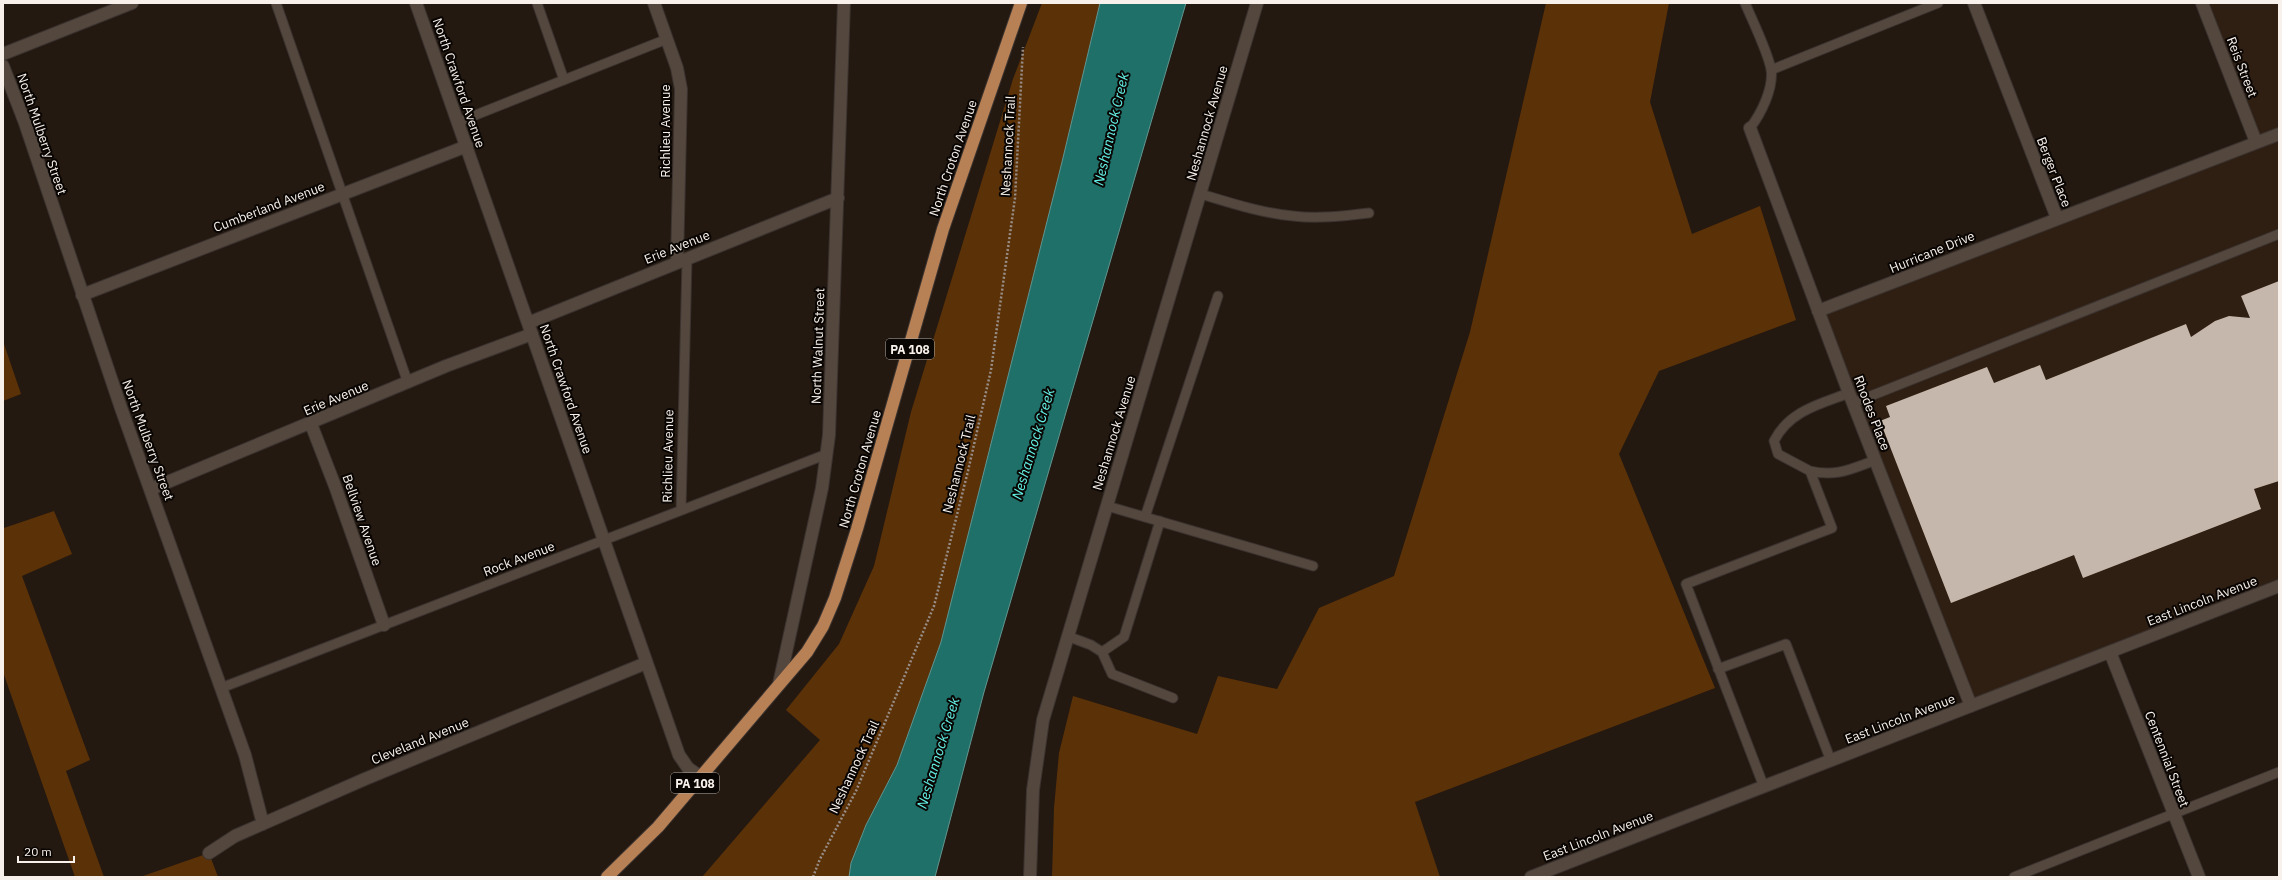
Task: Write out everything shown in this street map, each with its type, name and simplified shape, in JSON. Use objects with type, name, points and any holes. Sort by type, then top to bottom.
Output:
[{"type":"main road","name":"North Croton Avenue","points":[[607,877],[658,827],[806,652],[823,626],[835,598],[857,529],[943,229],[1021,3]]},
{"type":"street","points":[[3,54],[132,3]]},
{"type":"street","name":"North Crawford Avenue","points":[[416,3],[679,755],[688,768],[701,777]]},
{"type":"street","name":"Richlieu Avenue","points":[[654,3],[677,68],[681,89],[682,261]]},
{"type":"street","name":"North Walnut Street","points":[[779,684],[800,595],[827,454],[838,198],[844,3]]},
{"type":"street","name":"Neshannock Avenue","points":[[1030,877],[1035,761],[1043,720],[1201,194],[1256,3]]},
{"type":"street","name":"Berger Place","points":[[1974,3],[2056,218],[2256,142]]},
{"type":"street","name":"Reis Street","points":[[2202,3],[2256,142]]},
{"type":"street","name":"North Mulberry Street","points":[[3,66],[25,123],[82,295],[221,688],[246,754],[263,824]]},
{"type":"street","name":"Rhodes Place","points":[[1750,128],[1851,398],[1972,706]]},
{"type":"street","points":[[2256,142],[2279,134]]},
{"type":"street","name":"Cumberland Avenue","points":[[82,295],[467,146]]},
{"type":"street","name":"Erie Avenue","points":[[151,489],[408,383],[682,261],[838,198]]},
{"type":"street","name":"Hurricane Drive","points":[[1818,312],[2056,218]]},
{"type":"street","name":"Bellview Avenue","points":[[311,424],[335,486],[384,626]]},
{"type":"street","name":"East Lincoln Avenue","points":[[1531,877],[2279,586]]},
{"type":"street","name":"Centennial Street","points":[[2110,652],[2198,877]]},
{"type":"street","name":"Cleveland Avenue","points":[[209,853],[235,836],[365,779],[646,663]]},
{"type":"lane","points":[[276,3],[344,194],[408,383]]},
{"type":"lane","points":[[537,3],[564,80]]},
{"type":"lane","points":[[1745,3],[1771,70],[1767,100],[1750,128]]},
{"type":"lane","points":[[1771,70],[1938,3]]},
{"type":"lane","points":[[458,122],[667,39]]},
{"type":"lane","points":[[1201,194],[1266,213],[1294,217],[1334,217],[1369,213]]},
{"type":"lane","points":[[1876,460],[1841,473],[1825,474],[1810,470],[1778,454],[1774,441],[1789,420],[1800,413],[1901,383],[2279,234]]},
{"type":"lane","name":"Richlieu Avenue","points":[[681,510],[682,261]]},
{"type":"lane","points":[[1145,517],[1218,296]]},
{"type":"lane","name":"Rock Avenue","points":[[221,688],[827,454]]},
{"type":"lane","points":[[1764,787],[1686,584],[1832,528],[1810,470]]},
{"type":"lane","points":[[1107,506],[1313,566]]},
{"type":"lane","points":[[1102,652],[1124,637],[1160,521]]},
{"type":"lane","points":[[1067,636],[1091,645],[1102,652],[1112,674],[1173,698]]},
{"type":"lane","points":[[1718,669],[1786,644],[1831,761]]},
{"type":"lane","points":[[2014,877],[2279,772]]},
{"type":"path","name":"Neshannock Trail","points":[[813,877],[820,859],[856,791],[934,606],[968,471],[991,370],[1015,198],[1024,45]]},
{"type":"shaded area","points":[[1042,3],[1100,3],[1062,162],[941,642],[897,765],[866,825],[851,863],[849,877],[702,877],[820,740],[786,710],[839,644],[874,566],[911,412],[1013,79]]},
{"type":"shaded area","points":[[1546,3],[1669,3],[1650,102],[1692,234],[1760,206],[1796,320],[1659,371],[1619,454],[1715,688],[1415,802],[1440,877],[1052,877],[1054,808],[1059,753],[1073,696],[1197,734],[1218,676],[1277,689],[1319,608],[1394,576],[1470,332]]},
{"type":"shaded area","points":[[2202,3],[2279,3],[2279,586],[1971,706],[1818,312],[2256,142]]},
{"type":"shaded area","points":[[3,341],[21,394],[3,401]]},
{"type":"shaded area","points":[[54,511],[72,554],[22,576],[90,760],[66,771],[104,877],[75,877],[3,672],[3,527],[4,528]]},
{"type":"shaded area","points":[[209,853],[218,877],[140,877]]},
{"type":"water","name":"Neshannock Creek","points":[[1100,3],[1186,3],[984,692],[935,877],[849,877],[851,863],[866,825],[897,765],[941,642],[1062,162]]},
{"type":"building","points":[[2279,281],[2279,481],[2254,489],[2261,509],[2083,578],[2074,555],[1951,603],[1880,421],[1890,417],[1886,406],[1987,367],[1994,383],[2040,365],[2046,380],[2186,324],[2191,337],[2215,321],[2229,316],[2250,318],[2241,296]]}]
